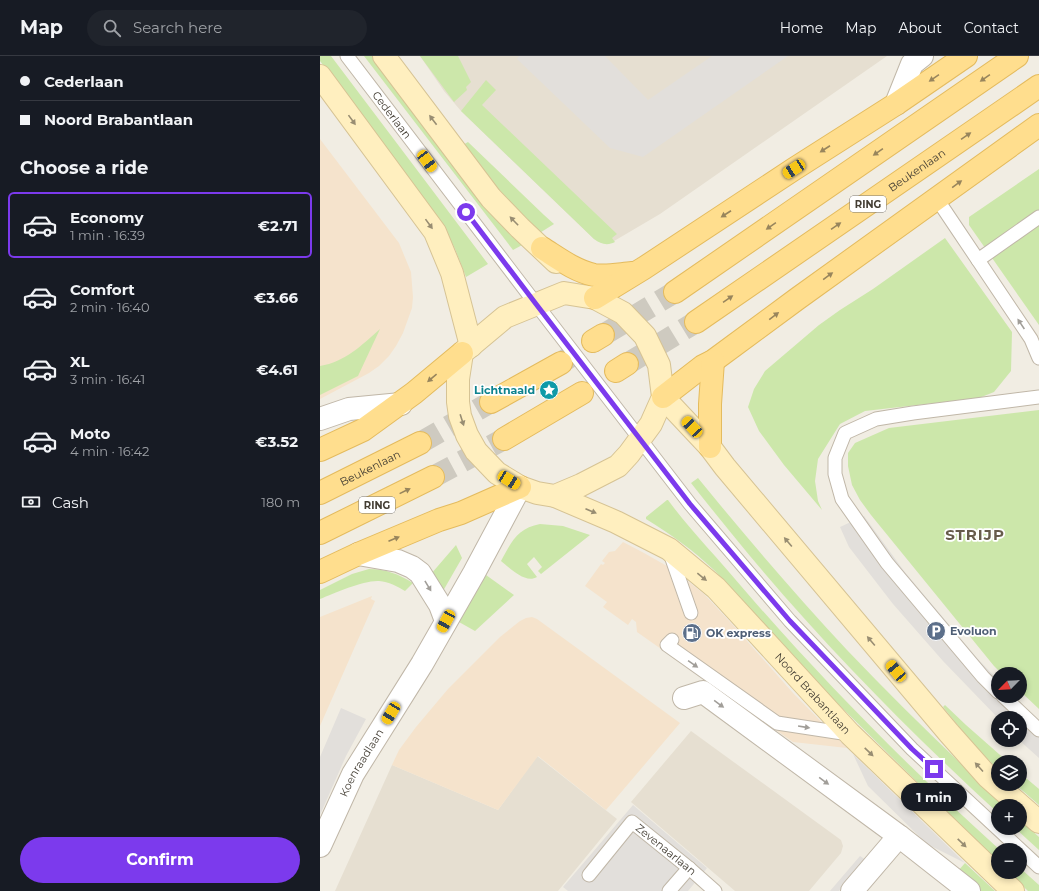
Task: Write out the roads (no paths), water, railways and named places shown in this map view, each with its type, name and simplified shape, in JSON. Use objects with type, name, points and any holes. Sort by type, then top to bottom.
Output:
[{"type":"main road","points":[[384,56],[492,198],[595,298],[623,313],[645,336],[659,365],[663,397],[710,447],[725,467],[949,733],[988,777],[1039,822]]},
{"type":"main road","points":[[320,450],[363,430],[401,404],[505,317],[564,293],[595,298],[644,268],[896,104],[966,56]]},
{"type":"main road","points":[[675,292],[1017,56]]},
{"type":"main road","points":[[320,76],[435,232],[452,273],[466,350]]},
{"type":"main road","name":"Beukenlaan","points":[[696,322],[1039,86]]},
{"type":"main road","points":[[555,496],[581,485],[618,466],[651,424],[663,397],[703,366],[713,361],[1039,125]]},
{"type":"main road","points":[[542,248],[570,266],[594,275],[606,276],[635,273]]},
{"type":"main road","name":"Noord Brabantlaan","points":[[466,350],[458,378],[458,402],[460,416],[467,435],[476,451],[497,473],[520,487],[537,493],[555,496],[616,522],[669,549],[716,588],[850,734],[1012,891]]},
{"type":"main road","points":[[710,447],[710,404],[713,361]]},
{"type":"main road","points":[[491,402],[561,363]]},
{"type":"main road","points":[[504,439],[582,393]]},
{"type":"main road","name":"Beukenlaan","points":[[320,493],[420,443]]},
{"type":"main road","name":"RING","points":[[320,533],[433,477]]},
{"type":"main road","points":[[320,572],[358,554],[439,520],[461,513],[520,487]]},
{"type":"street","points":[[896,104],[912,64],[922,56]]},
{"type":"street","points":[[320,419],[349,409],[401,404]]},
{"type":"street","name":"Koenraadlaan","points":[[321,842],[352,774],[422,664],[474,573],[520,487]]},
{"type":"street","points":[[358,554],[398,561],[412,567],[420,574],[440,606],[446,621]]},
{"type":"street","points":[[684,698],[703,692],[899,836],[969,891]]},
{"type":"street","points":[[852,891],[899,836]]},
{"type":"lane","name":"Cederlaan","points":[[347,56],[685,498],[790,621],[912,749],[1039,867]]},
{"type":"lane","points":[[937,199],[1031,339],[1039,358]]},
{"type":"lane","points":[[978,260],[1039,217]]},
{"type":"lane","points":[[991,685],[983,678],[887,563],[858,524],[842,499],[835,474],[835,458],[845,433],[876,419],[1039,397]]},
{"type":"lane","points":[[669,549],[691,613]]},
{"type":"lane","points":[[672,640],[667,645],[777,723],[850,734]]},
{"type":"lane","points":[[1010,703],[1039,730]]},
{"type":"lane","name":"Zevenaarlaan","points":[[589,875],[632,822],[715,891]]},
{"type":"lane","points":[[669,891],[689,868]]},
{"type":"tunnel","points":[[603,335],[675,292]]},
{"type":"tunnel","points":[[627,364],[696,322]]},
{"type":"tunnel","points":[[561,363],[593,341]]},
{"type":"tunnel","points":[[420,443],[491,402]]},
{"type":"tunnel","points":[[433,477],[504,439]]},
{"type":"place","name":"Lichtnaald","points":[[549,390]]},
{"type":"place","name":"Evoluon","points":[[936,631]]},
{"type":"place","name":"OK express","points":[[692,633]]},
{"type":"district","name":"STRIJP","points":[[975,534]]}]
